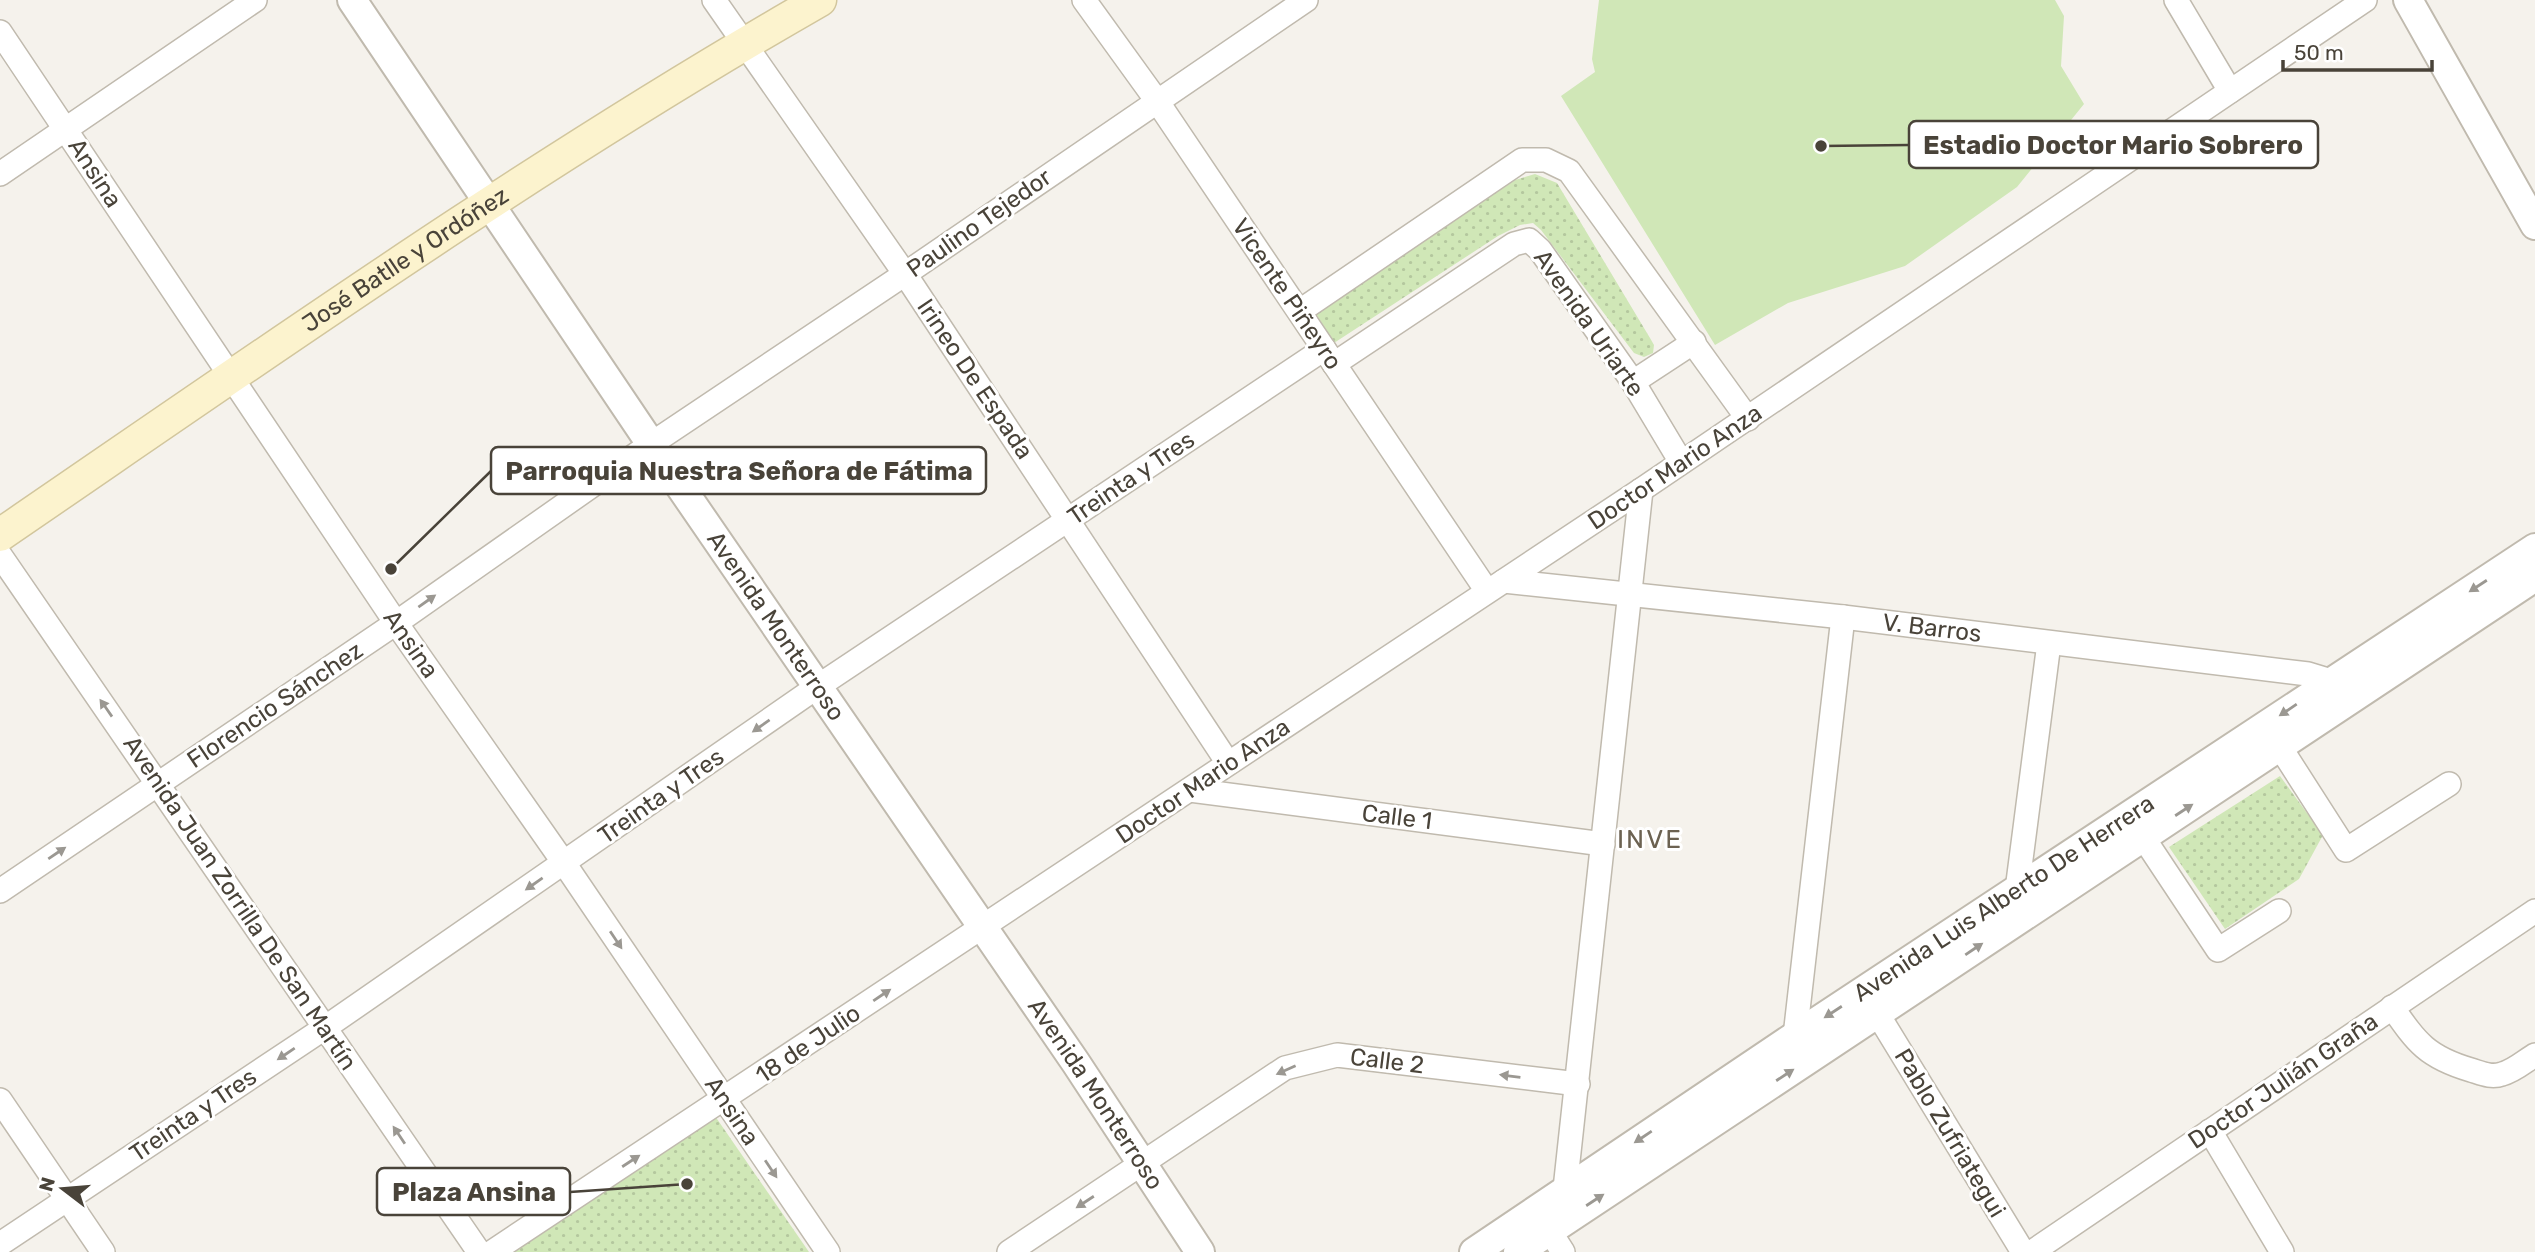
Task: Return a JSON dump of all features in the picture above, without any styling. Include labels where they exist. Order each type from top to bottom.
[{"type":"main road","name":"José Batlle y Ordóñez","points":[[0,535],[489,204],[744,44],[820,0]]},
{"type":"street","points":[[0,174],[255,0]]},
{"type":"street","name":"Avenida Monterroso","points":[[352,0],[651,444],[1076,1063],[1200,1252]]},
{"type":"street","name":"Irineo De Espada","points":[[714,0],[905,274],[1228,763]]},
{"type":"street","name":"Vicente Piñeyro","points":[[1084,0],[1157,101],[1329,357],[1496,586]]},
{"type":"street","name":"Paulino Tejedor","points":[[651,444],[1306,0]]},
{"type":"street","points":[[2176,0],[2230,91]]},
{"type":"street","name":"Doctor Mario Anza","points":[[982,928],[1748,419],[2365,0]]},
{"type":"street","points":[[2409,0],[2535,225]]},
{"type":"street","name":"Ansina","points":[[0,32],[396,623],[564,863],[828,1252]]},
{"type":"street","points":[[1300,312],[1522,160],[1546,160],[1569,171],[1748,419]]},
{"type":"street","name":"Avenida Uriarte","points":[[1329,357],[1514,244],[1529,240],[1540,250],[1633,383],[1681,461]]},
{"type":"street","points":[[1633,383],[1694,342]]},
{"type":"street","name":"Treinta y Tres","points":[[0,1244],[326,1027],[817,687],[1069,520],[1329,357]]},
{"type":"street","name":"Florencio Sánchez","points":[[0,891],[396,623],[651,444]]},
{"type":"street","points":[[1556,1241],[1578,1084],[1641,490]]},
{"type":"street","name":"Avenida Luis Alberto De Herrera","points":[[1474,1252],[1795,1036],[2023,901],[2143,837],[2280,747],[2339,693],[2535,548]]},
{"type":"street","name":"Avenida Juan Zorrilla De San Martín","points":[[0,555],[479,1252]]},
{"type":"street","name":"Avenida Luis Alberto De Herrera","points":[[1518,1252],[1556,1241],[1877,1013],[2023,901],[2339,693],[2535,577]]},
{"type":"street","name":"V. Barros","points":[[1496,586],[1631,594],[2308,674],[2339,693]]},
{"type":"street","points":[[1795,1036],[1843,617]]},
{"type":"street","points":[[2023,901],[2049,643]]},
{"type":"street","points":[[2280,747],[2346,850],[2449,785]]},
{"type":"street","name":"Calle 1","points":[[1190,790],[1603,844]]},
{"type":"street","points":[[2143,837],[2218,950],[2279,911]]},
{"type":"street","name":"Doctor Julián Graña","points":[[2032,1252],[2535,911]]},
{"type":"street","name":"18 de Julio","points":[[492,1252],[982,928]]},
{"type":"street","points":[[2392,1007],[2425,1050],[2452,1065],[2492,1076],[2504,1074],[2535,1055]]},
{"type":"street","name":"Pablo Zufriategui","points":[[1877,1013],[2023,1252]]},
{"type":"street","name":"Calle 2","points":[[1009,1252],[1285,1068],[1337,1055],[1578,1084]]},
{"type":"street","points":[[0,1100],[103,1252]]},
{"type":"street","points":[[2210,1131],[2282,1252]]},
{"type":"green space","points":[[1599,0],[2055,0],[2064,16],[2061,66],[2084,104],[2017,187],[1905,266],[1788,303],[1715,345],[1561,96],[1595,72],[1592,59]]},
{"type":"green space","points":[[1535,174],[1557,183],[1654,345],[1653,353],[1644,357],[1634,353],[1533,223],[1520,225],[1498,236],[1334,343],[1316,314],[1515,180]]},
{"type":"green space","points":[[2280,776],[2323,835],[2299,879],[2225,929],[2169,847]]},
{"type":"green space","points":[[715,1116],[809,1252],[510,1252]]},
{"type":"place","name":"Estadio Doctor Mario Sobrero","points":[[1821,146]]},
{"type":"place","name":"Parroquia Nuestra Señora de Fátima","points":[[391,569]]},
{"type":"place","name":"Plaza Ansina","points":[[687,1184]]},
{"type":"district","name":"INVE","points":[[1650,839]]}]
